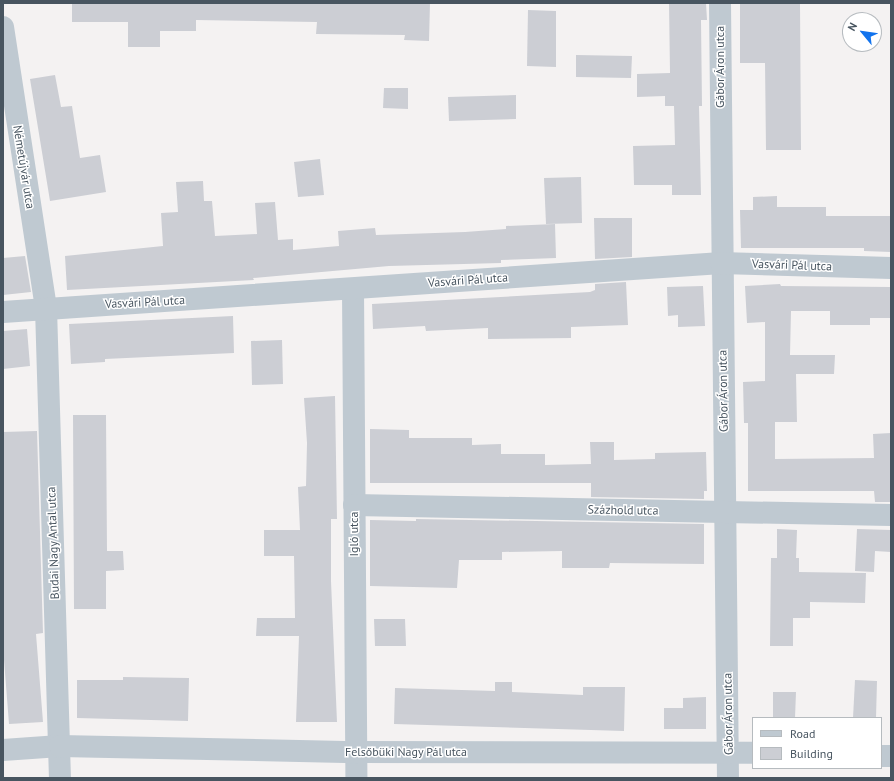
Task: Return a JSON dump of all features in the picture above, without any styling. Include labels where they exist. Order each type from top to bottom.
[{"type":"street","name":"Gábor Áron utca","points":[[720,3],[721,263],[729,752],[728,778]]},
{"type":"street","name":"Németújvár utca","points":[[3,27],[46,308]]},
{"type":"street","name":"Vasvári Pál utca","points":[[3,312],[721,263],[891,268]]},
{"type":"street","name":"Igló utca","points":[[353,289],[356,778]]},
{"type":"street","name":"Budai Nagy Antal utca","points":[[46,308],[60,778]]},
{"type":"street","name":"Százhold utca","points":[[354,505],[891,515]]},
{"type":"street","name":"Felsőbüki Nagy Pál utca","points":[[3,750],[60,746],[356,752],[752,753]]},
{"type":"building","points":[[72,3],[430,3],[429,41],[404,40],[405,35],[316,34],[317,22],[196,20],[196,31],[160,31],[160,47],[128,47],[128,22],[72,22]]},
{"type":"building","points":[[669,3],[706,3],[707,20],[701,20],[702,106],[699,106],[701,195],[672,195],[672,185],[634,185],[633,146],[675,145],[674,106],[665,106],[665,96],[637,97],[637,74],[670,73]]},
{"type":"building","points":[[740,3],[800,3],[801,150],[766,150],[765,63],[740,63]]},
{"type":"building","points":[[528,10],[556,11],[556,67],[527,66]]},
{"type":"building","points":[[576,55],[632,56],[631,78],[576,77]]},
{"type":"building","points":[[55,75],[61,107],[72,106],[80,158],[100,155],[106,192],[50,201],[30,79]]},
{"type":"building","points":[[384,88],[408,88],[408,109],[383,108]]},
{"type":"building","points":[[516,95],[516,119],[449,121],[448,97]]},
{"type":"building","points":[[320,159],[324,195],[298,197],[294,162]]},
{"type":"building","points":[[581,177],[582,223],[546,224],[544,178]]},
{"type":"building","points":[[203,181],[204,201],[212,201],[215,236],[257,234],[255,203],[275,202],[278,240],[293,239],[293,250],[339,246],[338,231],[375,228],[376,235],[465,232],[506,229],[506,226],[555,224],[556,258],[501,260],[501,263],[389,266],[253,278],[254,280],[67,290],[65,256],[163,246],[161,213],[178,212],[176,182]]},
{"type":"building","points":[[777,196],[777,207],[826,207],[826,216],[891,216],[891,252],[864,251],[864,248],[741,248],[740,210],[753,210],[753,197]]},
{"type":"building","points":[[594,218],[632,218],[632,257],[595,259]]},
{"type":"building","points":[[25,256],[31,292],[3,295],[3,258]]},
{"type":"building","points":[[626,282],[628,325],[571,327],[571,338],[488,339],[488,328],[426,331],[425,326],[373,329],[372,304],[590,292],[595,290],[595,284]]},
{"type":"building","points":[[780,284],[781,286],[891,287],[891,318],[870,318],[870,325],[830,325],[830,311],[791,311],[790,355],[835,355],[834,374],[796,374],[797,422],[775,422],[775,459],[874,458],[873,434],[891,433],[891,502],[875,502],[874,491],[748,491],[748,423],[744,423],[743,382],[765,381],[765,322],[747,323],[745,286]]},
{"type":"building","points":[[703,286],[705,326],[678,327],[678,315],[668,316],[667,287]]},
{"type":"building","points":[[233,316],[234,353],[105,359],[105,362],[71,364],[69,324]]},
{"type":"building","points":[[27,329],[30,366],[3,369],[3,331]]},
{"type":"building","points":[[282,340],[283,384],[252,385],[251,341]]},
{"type":"building","points":[[335,396],[337,519],[331,519],[331,581],[337,722],[296,722],[299,636],[256,636],[257,618],[295,618],[294,556],[264,556],[264,530],[300,530],[298,487],[306,486],[307,443],[304,398]]},
{"type":"building","points":[[73,415],[106,415],[107,551],[123,551],[124,570],[106,571],[106,609],[74,609]]},
{"type":"building","points":[[370,429],[409,430],[409,438],[472,438],[472,445],[501,444],[501,454],[545,454],[545,465],[591,464],[590,442],[614,442],[614,460],[655,459],[655,453],[706,452],[707,491],[704,491],[704,499],[591,497],[591,483],[370,483]]},
{"type":"building","points":[[37,431],[43,633],[36,634],[43,722],[9,724],[3,647],[3,432]]},
{"type":"building","points":[[416,519],[704,524],[704,564],[610,563],[609,568],[562,568],[562,551],[502,552],[502,560],[459,560],[457,588],[370,586],[370,520],[416,521]]},
{"type":"building","points":[[777,529],[797,530],[796,558],[799,558],[799,572],[866,573],[865,603],[810,602],[810,618],[793,618],[793,646],[770,646],[771,558],[777,558]]},
{"type":"building","points":[[857,529],[891,530],[891,552],[875,551],[874,572],[855,571]]},
{"type":"building","points":[[374,619],[405,619],[406,646],[375,646]]},
{"type":"building","points":[[123,677],[189,678],[188,721],[77,718],[77,680],[123,680]]},
{"type":"building","points":[[855,680],[877,681],[876,717],[853,717]]},
{"type":"building","points":[[495,682],[512,682],[512,692],[583,695],[583,687],[625,687],[624,731],[394,724],[395,688],[495,691]]},
{"type":"building","points":[[773,692],[796,692],[795,717],[773,717]]},
{"type":"building","points":[[706,697],[706,729],[664,729],[664,708],[683,708],[683,698]]}]
